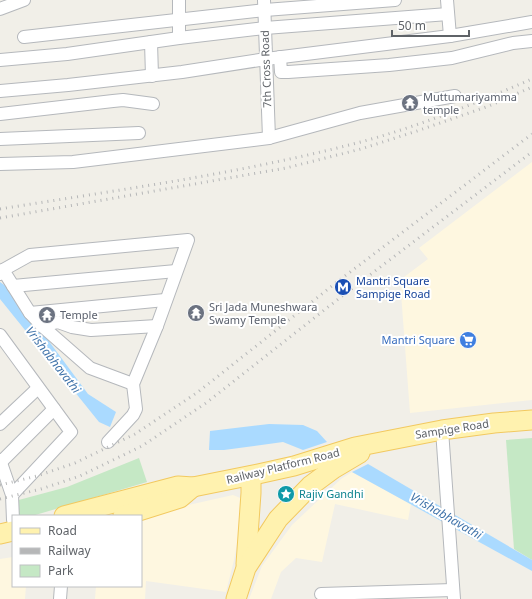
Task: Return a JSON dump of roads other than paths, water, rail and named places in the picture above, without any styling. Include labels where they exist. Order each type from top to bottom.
[{"type":"main road","name":"Sampige Road","points":[[362,448],[442,430],[494,423],[532,420]]},
{"type":"main road","name":"Railway Platform Road","points":[[68,515],[178,486],[193,487],[251,476],[362,448]]},
{"type":"main road","points":[[246,568],[278,519],[310,486],[362,448]]},
{"type":"main road","points":[[236,599],[246,568],[251,476]]},
{"type":"main road","name":"Railway Platform Road","points":[[126,515],[180,498],[193,487]]},
{"type":"main road","points":[[0,534],[12,531]]},
{"type":"main road","points":[[0,546],[12,544]]},
{"type":"street","points":[[0,9],[24,0]]},
{"type":"street","points":[[179,0],[179,38]]},
{"type":"street","points":[[24,37],[178,19],[265,5],[395,0]]},
{"type":"street","points":[[447,0],[450,36]]},
{"type":"street","name":"7th Cross Road","points":[[265,5],[268,138]]},
{"type":"street","points":[[0,60],[67,54],[179,38],[265,28],[448,14]]},
{"type":"street","points":[[0,91],[152,76],[266,59],[450,36],[532,22]]},
{"type":"street","points":[[280,58],[281,72],[288,72],[389,65],[452,58],[513,43],[532,41]]},
{"type":"street","points":[[150,42],[152,76]]},
{"type":"street","points":[[0,164],[72,162],[268,138],[360,113],[454,96]]},
{"type":"street","points":[[0,114],[113,100],[153,104]]},
{"type":"street","points":[[0,139],[139,133]]},
{"type":"street","points":[[112,438],[133,415],[136,408],[134,384],[188,240],[30,255],[2,272],[30,313],[42,326],[90,368],[134,384]]},
{"type":"street","points":[[13,286],[176,271]]},
{"type":"street","points":[[30,313],[165,300]]},
{"type":"street","points":[[42,326],[58,322],[72,327],[91,330],[156,326]]},
{"type":"street","points":[[0,335],[71,432],[12,495]]},
{"type":"street","points":[[0,424],[38,388]]},
{"type":"street","points":[[13,515],[12,495],[0,461],[54,408]]},
{"type":"street","points":[[320,594],[453,594],[442,430]]},
{"type":"street","points":[[60,599],[61,587]]},
{"type":"water","name":"Vrishabhavathi","points":[[0,282],[11,290],[88,394],[116,412],[110,427],[99,422],[0,299]]},
{"type":"water","points":[[269,424],[303,425],[317,431],[327,442],[303,450],[283,442],[224,450],[209,450],[210,431]]},
{"type":"water","name":"Vrishabhavathi","points":[[368,464],[532,560],[532,571],[352,472]]},
{"type":"railway","points":[[0,209],[221,173],[309,155],[399,131],[444,115],[532,79]]},
{"type":"railway","points":[[0,218],[286,168],[361,149],[417,131],[489,106],[532,87]]},
{"type":"railway","points":[[0,485],[37,476],[75,463],[135,434],[198,392],[337,282],[532,134]]},
{"type":"railway","points":[[0,499],[41,489],[80,476],[142,446],[206,403],[346,293],[532,152]]},
{"type":"place","name":"Muttumariyamma temple","points":[[410,103]]},
{"type":"place","name":"Mantri Square Sampige Road","points":[[343,287]]},
{"type":"place","name":"Sri Jada Muneshwara Swamy Temple","points":[[196,313]]},
{"type":"place","name":"Temple","points":[[47,315]]},
{"type":"place","name":"Mantri Square","points":[[468,340]]},
{"type":"place","name":"Rajiv Gandhi","points":[[286,494]]}]
